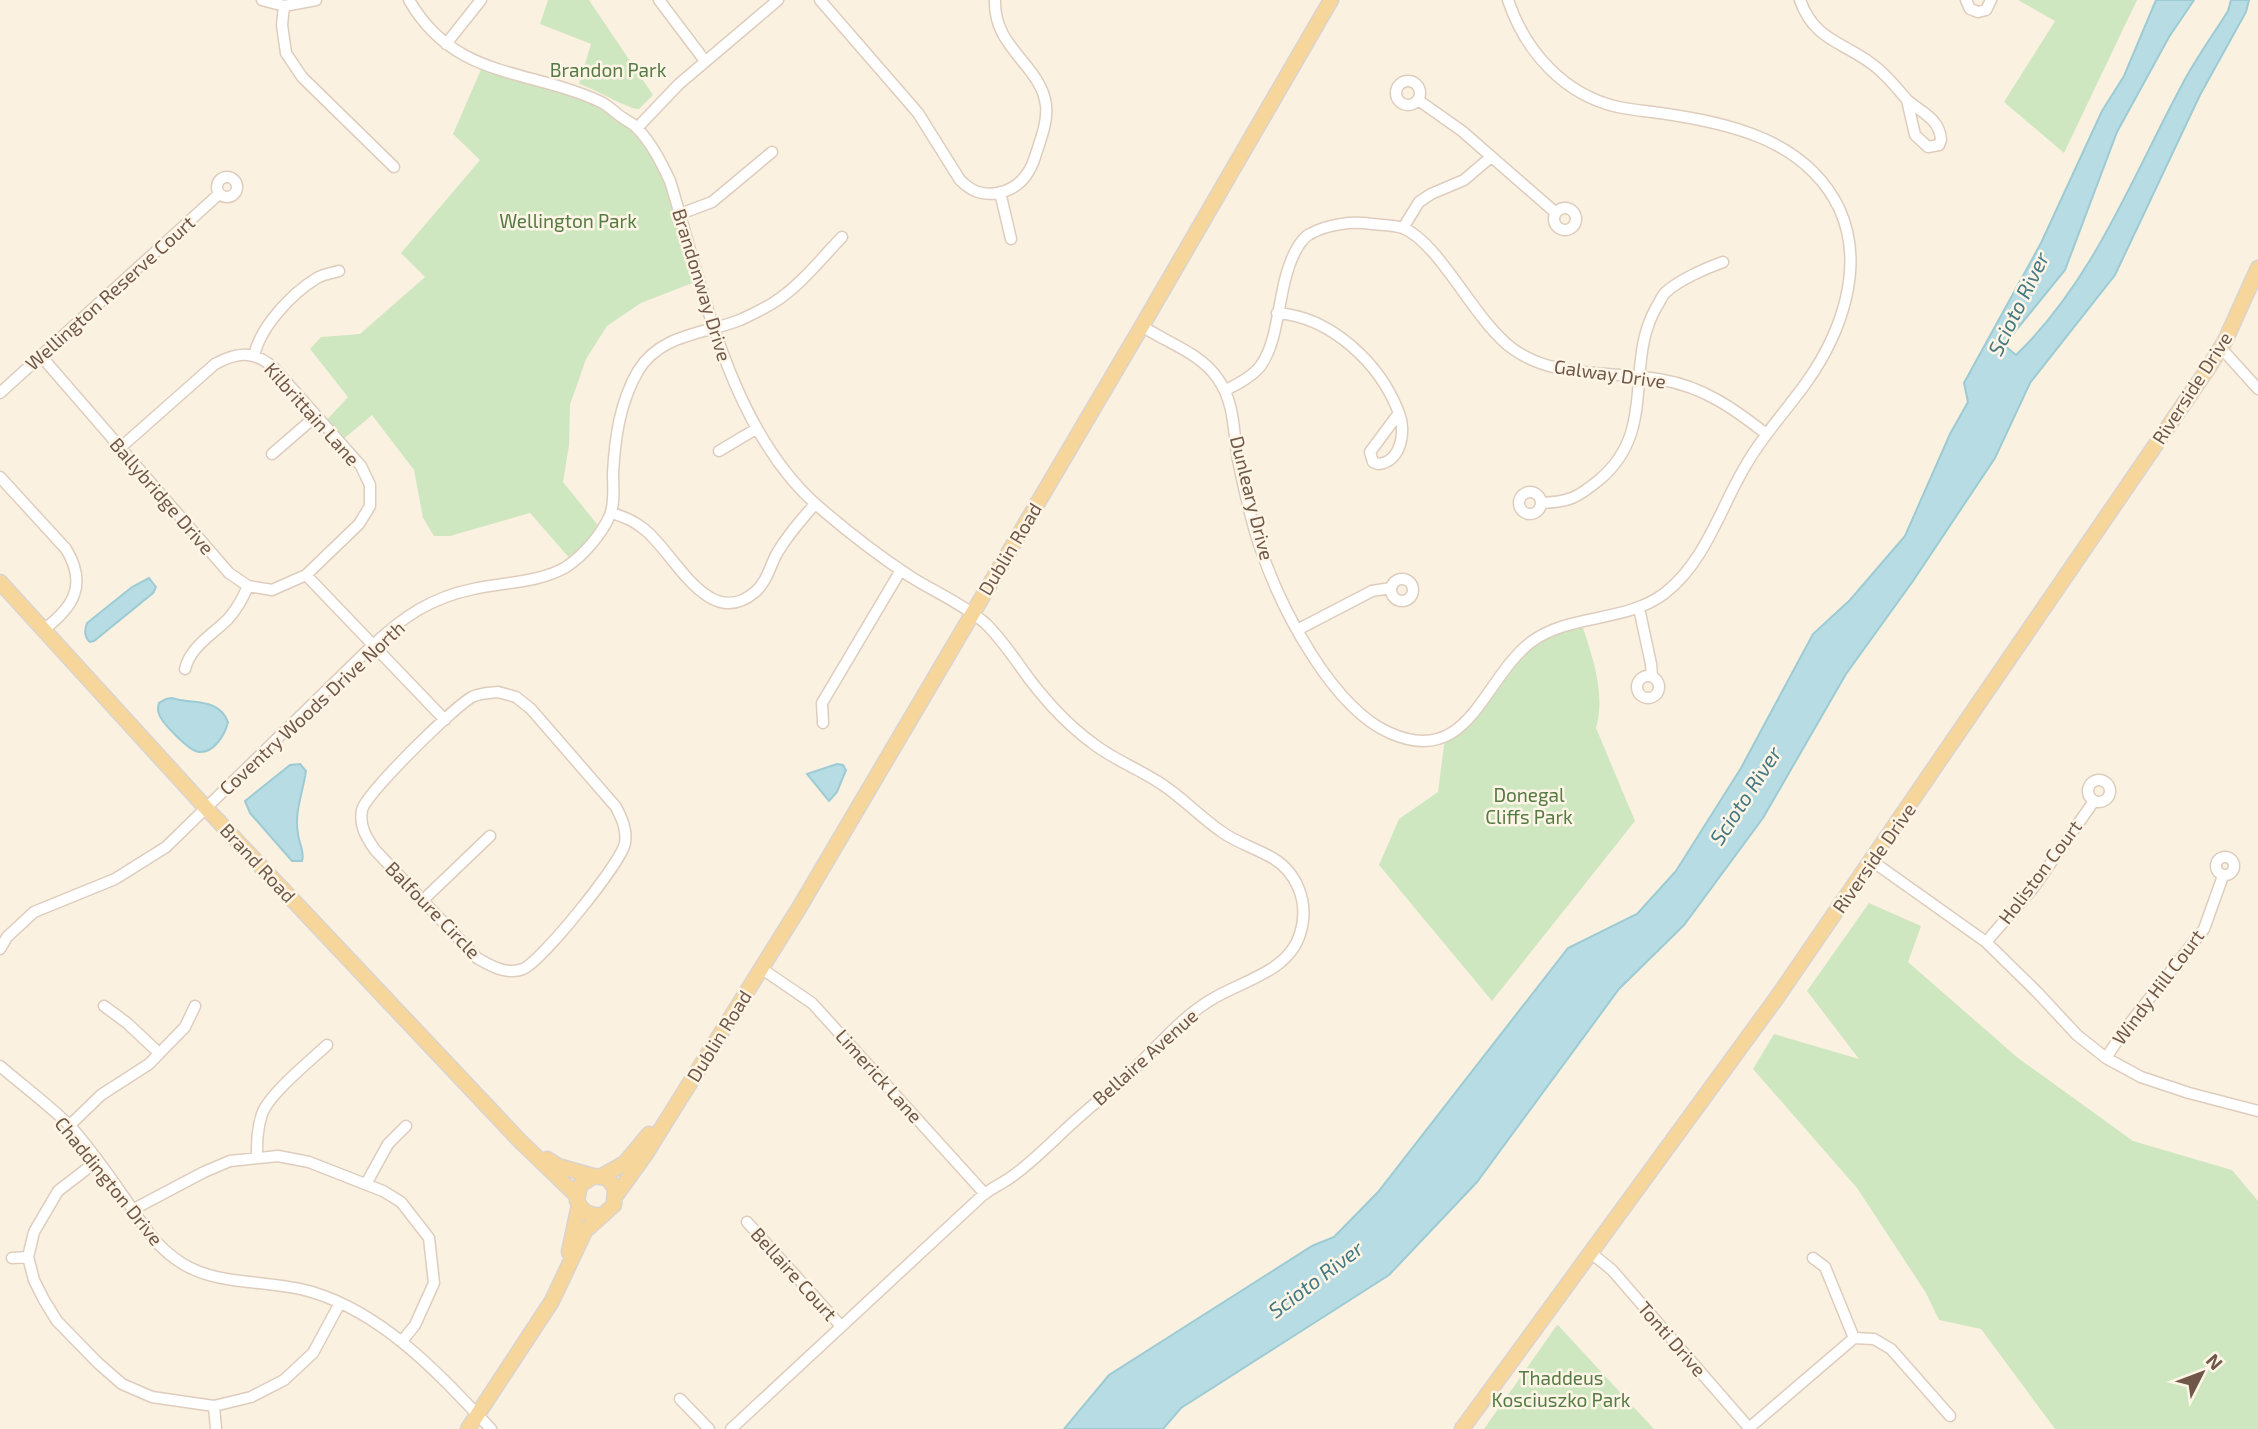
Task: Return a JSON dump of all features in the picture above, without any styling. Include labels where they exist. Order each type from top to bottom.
[{"type":"main road","name":"Dublin Road","points":[[617,1194],[645,1155],[762,968],[1143,326],[1331,0]]},
{"type":"main road","name":"Riverside Drive","points":[[1462,1429],[1778,996],[1872,861],[2221,348],[2258,268]]},
{"type":"main road","name":"Brand Road","points":[[0,582],[206,808],[578,1200]]},
{"type":"main road","name":"Dublin Road","points":[[598,1176],[625,1163],[682,1095]]},
{"type":"main road","name":"Brand Road","points":[[520,1141],[558,1166],[598,1176]]},
{"type":"main road","points":[[468,1429],[552,1301],[562,1281],[585,1231],[614,1205],[617,1194],[612,1183],[598,1176],[580,1185],[562,1281]]},
{"type":"main road","points":[[578,1200],[589,1214],[601,1215]]},
{"type":"street","points":[[262,0],[284,6],[316,0]]},
{"type":"street","name":"Brandonway Drive","points":[[409,0],[418,16],[446,44],[483,65],[603,103],[637,128],[660,159],[725,359],[756,429],[783,467],[815,504],[901,570],[971,613]]},
{"type":"street","points":[[446,44],[481,0]]},
{"type":"street","points":[[659,0],[705,61]]},
{"type":"street","points":[[637,128],[679,84],[778,0]]},
{"type":"street","points":[[820,0],[918,113],[960,180],[969,189],[989,194],[1011,190],[1028,175],[1044,128],[1046,104],[1037,82],[1005,40],[994,15],[995,0]]},
{"type":"street","points":[[1508,0],[1517,27],[1546,67],[1577,90],[1615,107],[1730,125],[1770,140],[1803,162],[1822,182],[1836,203],[1849,241],[1851,264],[1846,298],[1836,329],[1812,373],[1765,433],[1692,565],[1661,596],[1639,608],[1652,676]]},
{"type":"street","points":[[1800,0],[1818,31],[1872,63],[1891,80],[1907,100]]},
{"type":"street","points":[[1965,0],[1970,9],[1978,12],[1986,10],[1991,0]]},
{"type":"street","points":[[284,6],[282,25],[286,53],[302,77],[394,167]]},
{"type":"street","points":[[1418,100],[1456,127],[1556,213]]},
{"type":"street","points":[[680,214],[712,202],[772,152]]},
{"type":"street","points":[[1403,228],[1419,202],[1464,180],[1491,157]]},
{"type":"street","points":[[1000,192],[1010,239]]},
{"type":"street","name":"Wellington Reserve Court","points":[[0,393],[219,194]]},
{"type":"street","name":"Galway Drive","points":[[1226,390],[1257,370],[1270,348],[1283,284],[1293,255],[1307,235],[1354,221],[1403,228],[1427,245],[1489,327],[1514,350],[1544,364],[1575,372],[1662,379],[1700,390],[1732,407],[1765,433]]},
{"type":"street","name":"Coventry Woods Drive North","points":[[0,949],[7,937],[34,912],[115,879],[166,847],[373,645],[427,603],[472,589],[532,579],[565,567],[591,544],[611,513],[615,446],[622,405],[639,370],[654,351],[676,339],[740,320],[773,302],[796,285],[842,237]]},
{"type":"street","points":[[1541,503],[1575,499],[1607,473],[1623,454],[1633,432],[1639,400],[1644,335],[1653,314],[1665,293],[1705,268],[1723,262]]},
{"type":"street","points":[[254,356],[257,342],[278,312],[318,277],[339,271]]},
{"type":"street","points":[[1277,313],[1291,314],[1322,324],[1362,356],[1391,393],[1399,413]]},
{"type":"street","name":"Dunleary Drive","points":[[1143,326],[1197,357],[1214,373],[1226,390],[1238,459],[1260,550],[1297,630],[1335,689],[1370,722],[1389,733],[1412,740],[1437,740],[1451,735],[1469,719],[1504,668],[1533,640],[1570,624],[1639,608]]},
{"type":"street","points":[[2221,348],[2258,389]]},
{"type":"street","name":"Kilbrittain Lane","points":[[121,447],[215,364],[233,354],[265,360],[361,466],[370,485],[370,506],[359,524],[306,575]]},
{"type":"street","name":"Ballybridge Drive","points":[[41,356],[229,573],[248,586]]},
{"type":"street","points":[[272,454],[316,416]]},
{"type":"street","points":[[719,451],[756,429]]},
{"type":"street","points":[[0,477],[73,560],[77,576],[76,591],[71,603],[62,617],[43,630]]},
{"type":"street","points":[[611,513],[623,516],[645,530],[702,593],[716,601],[732,602],[748,598],[758,590],[777,554],[815,504]]},
{"type":"street","points":[[824,723],[821,703],[901,570]]},
{"type":"street","points":[[185,669],[188,658],[198,645],[228,618],[243,599],[248,586],[272,590],[306,575],[445,720]]},
{"type":"street","points":[[1297,630],[1372,592],[1391,588]]},
{"type":"street","name":"Bellaire Avenue","points":[[731,1429],[985,1194],[1033,1160],[1126,1077],[1194,1010],[1223,992],[1271,969],[1284,960],[1300,937],[1303,898],[1294,878],[1283,864],[1228,837],[1177,795],[1089,741],[1044,697],[993,632],[971,613]]},
{"type":"street","name":"Balfoure Circle","points":[[498,692],[516,697],[531,709],[616,807],[625,825],[625,845],[616,863],[542,955],[522,969],[498,970],[477,958],[374,850],[363,831],[362,808],[374,789],[445,720],[470,698],[480,694],[498,692]]},
{"type":"street","name":"Holiston Court","points":[[1986,942],[2034,887],[2094,801]]},
{"type":"street","points":[[422,901],[490,836]]},
{"type":"street","points":[[1872,861],[1986,942],[2077,1035],[2106,1058],[2141,1077],[2258,1111]]},
{"type":"street","name":"Windy Hill Court","points":[[2106,1058],[2123,1032],[2204,929],[2223,876]]},
{"type":"street","name":"Limerick Lane","points":[[762,968],[812,1003],[985,1194]]},
{"type":"street","points":[[104,1006],[159,1053]]},
{"type":"street","points":[[69,1126],[101,1095],[149,1063],[185,1027],[195,1006]]},
{"type":"street","points":[[257,1158],[257,1137],[262,1112],[279,1091],[327,1045]]},
{"type":"street","name":"Chaddington Drive","points":[[0,1066],[69,1126],[97,1161],[149,1237],[183,1264],[220,1278],[270,1282],[311,1292],[340,1303],[402,1341],[491,1429]]},
{"type":"street","points":[[366,1184],[387,1144],[406,1125]]},
{"type":"street","points":[[132,1210],[230,1161],[278,1156],[309,1162],[383,1191],[401,1202],[429,1238],[434,1283],[415,1325],[402,1341]]},
{"type":"street","points":[[97,1161],[58,1191],[34,1233],[28,1257],[34,1280],[57,1321],[122,1384],[152,1397],[214,1406],[251,1397],[284,1380],[313,1353],[340,1303]]},
{"type":"street","name":"Bellaire Court","points":[[747,1222],[841,1326]]},
{"type":"street","name":"Tonti Drive","points":[[1591,1253],[1612,1270],[1750,1428]]},
{"type":"street","points":[[12,1258],[28,1257]]},
{"type":"street","points":[[1813,1258],[1825,1267],[1854,1338]]},
{"type":"street","points":[[1750,1428],[1854,1338],[1874,1339],[1891,1349],[1950,1416]]},
{"type":"street","points":[[680,1399],[709,1429]]},
{"type":"street","points":[[214,1406],[216,1429]]},
{"type":"green space","name":"Brandon Park","points":[[548,0],[589,0],[653,95],[639,109],[579,84],[591,44],[540,24]]},
{"type":"green space","points":[[2018,0],[2137,0],[2064,153],[2004,102],[2055,21]]},
{"type":"green space","name":"Wellington Park","points":[[483,65],[563,89],[632,123],[660,159],[700,280],[641,303],[607,326],[586,359],[570,405],[569,445],[563,482],[601,529],[572,561],[530,513],[450,536],[434,536],[423,518],[414,470],[372,415],[340,442],[323,424],[348,397],[310,349],[321,337],[360,334],[425,277],[401,253],[480,160],[453,134]]},
{"type":"green space","name":"Donegal Cliffs Park","points":[[1581,622],[1599,688],[1596,728],[1635,821],[1492,1001],[1379,865],[1399,819],[1438,792],[1445,738],[1533,640]]},
{"type":"green space","points":[[1869,903],[1921,926],[1908,962],[2018,1058],[2133,1141],[2232,1170],[2258,1201],[2258,1429],[2055,1429],[1981,1329],[1939,1320],[1926,1293],[1857,1188],[1753,1069],[1774,1034],[1859,1059],[1807,991]]},
{"type":"green space","name":"Thaddeus Kosciuszko Park","points":[[1558,1325],[1654,1429],[1484,1429]]},
{"type":"water","name":"Scioto River","points":[[2156,0],[2194,0],[2169,37],[2117,132],[2065,270],[2004,345],[2016,355],[2043,326],[2090,261],[2183,83],[2228,11],[2231,0],[2249,0],[2246,12],[2200,95],[2115,275],[2030,383],[1995,458],[1913,581],[1846,674],[1763,818],[1684,925],[1619,989],[1477,1182],[1389,1275],[1181,1408],[1163,1429],[1064,1429],[1109,1375],[1312,1246],[1334,1237],[1378,1192],[1568,948],[1637,914],[1676,871],[1741,768],[1813,634],[1850,600],[1905,536],[1950,434],[1968,402],[1964,383],[2041,243],[2102,111],[2124,76]]},
{"type":"water","points":[[149,578],[156,587],[153,593],[90,642],[85,634],[87,623],[132,587]]},
{"type":"water","points":[[172,698],[211,705],[224,714],[227,727],[209,750],[199,752],[183,742],[161,718],[158,712],[159,703]]},
{"type":"water","points":[[300,764],[306,771],[297,818],[303,858],[302,861],[292,861],[250,813],[245,801],[290,765]]},
{"type":"water","points":[[837,764],[843,765],[846,770],[837,792],[829,801],[807,774]]}]
